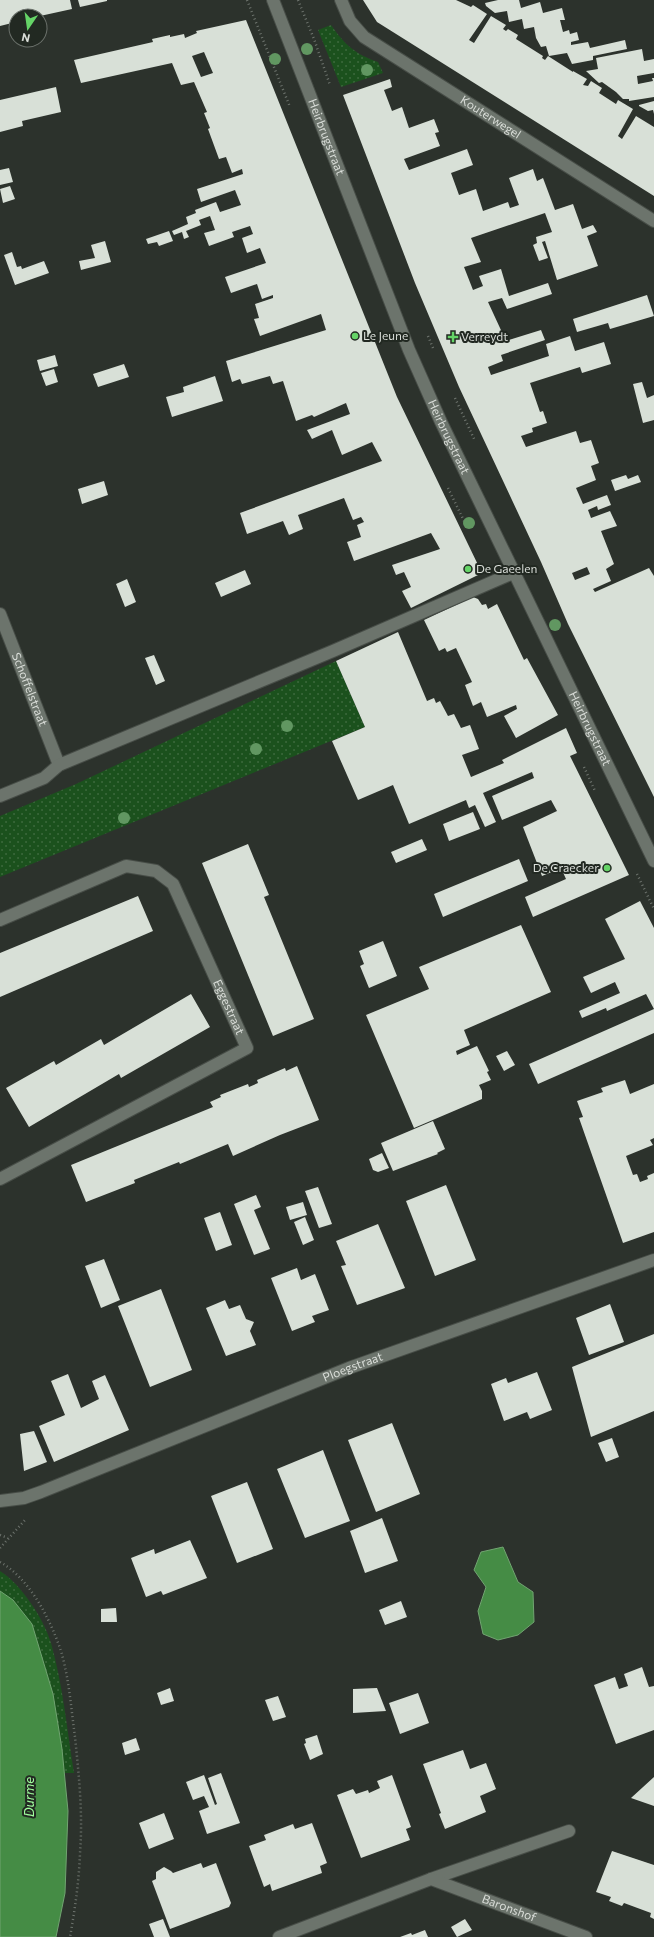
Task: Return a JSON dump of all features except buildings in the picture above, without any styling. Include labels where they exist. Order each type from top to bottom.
[{"type":"street","name":"Heirbrugstraat","points":[[272,0],[409,350],[440,422],[654,861]]},
{"type":"street","name":"Kouterwegel","points":[[341,0],[350,22],[364,37],[654,221]]},
{"type":"street","points":[[0,796],[44,778],[59,765],[333,651],[513,573]]},
{"type":"street","name":"Schoffelstraat","points":[[0,614],[59,765]]},
{"type":"street","name":"Eggestraat","points":[[0,920],[126,866],[156,871],[172,884],[247,1048],[0,1179]]},
{"type":"street","name":"Ploegstraat","points":[[0,1501],[24,1498],[349,1368],[654,1260]]},
{"type":"street","points":[[279,1937],[431,1880],[569,1831]]},
{"type":"street","name":"Baronshof","points":[[431,1880],[586,1937]]},
{"type":"path","points":[[298,0],[314,39],[331,88]]},
{"type":"path","points":[[425,329],[434,350]]},
{"type":"path","points":[[452,392],[478,446]]},
{"type":"path","points":[[0,1535],[8,1538]]},
{"type":"path","points":[[0,1562],[9,1567],[39,1604],[60,1648],[66,1673],[80,1795],[80,1859],[77,1898],[70,1937]]},
{"type":"shaded area","points":[[331,25],[351,48],[363,56],[378,62],[383,73],[341,87],[318,30]]},
{"type":"shaded area","points":[[336,661],[365,727],[0,877],[0,816],[76,784]]},
{"type":"shaded area","points":[[0,1571],[16,1584],[24,1593],[43,1623],[48,1634],[59,1675],[74,1773],[64,1773],[53,1694],[32,1624],[13,1600],[0,1591]]},
{"type":"water","points":[[503,1547],[518,1582],[533,1592],[534,1622],[518,1635],[498,1640],[483,1634],[478,1611],[486,1587],[474,1570],[481,1552]]},
{"type":"water","name":"Durme","points":[[0,1591],[13,1600],[32,1624],[53,1694],[62,1749],[68,1811],[65,1893],[56,1937],[0,1937]]},
{"type":"place","name":"Le Jeune","points":[[355,336]]},
{"type":"place","name":"Verreydt","points":[[453,337]]},
{"type":"place","name":"De Gaeelen","points":[[468,569]]},
{"type":"place","name":"De Craecker","points":[[607,868]]}]
